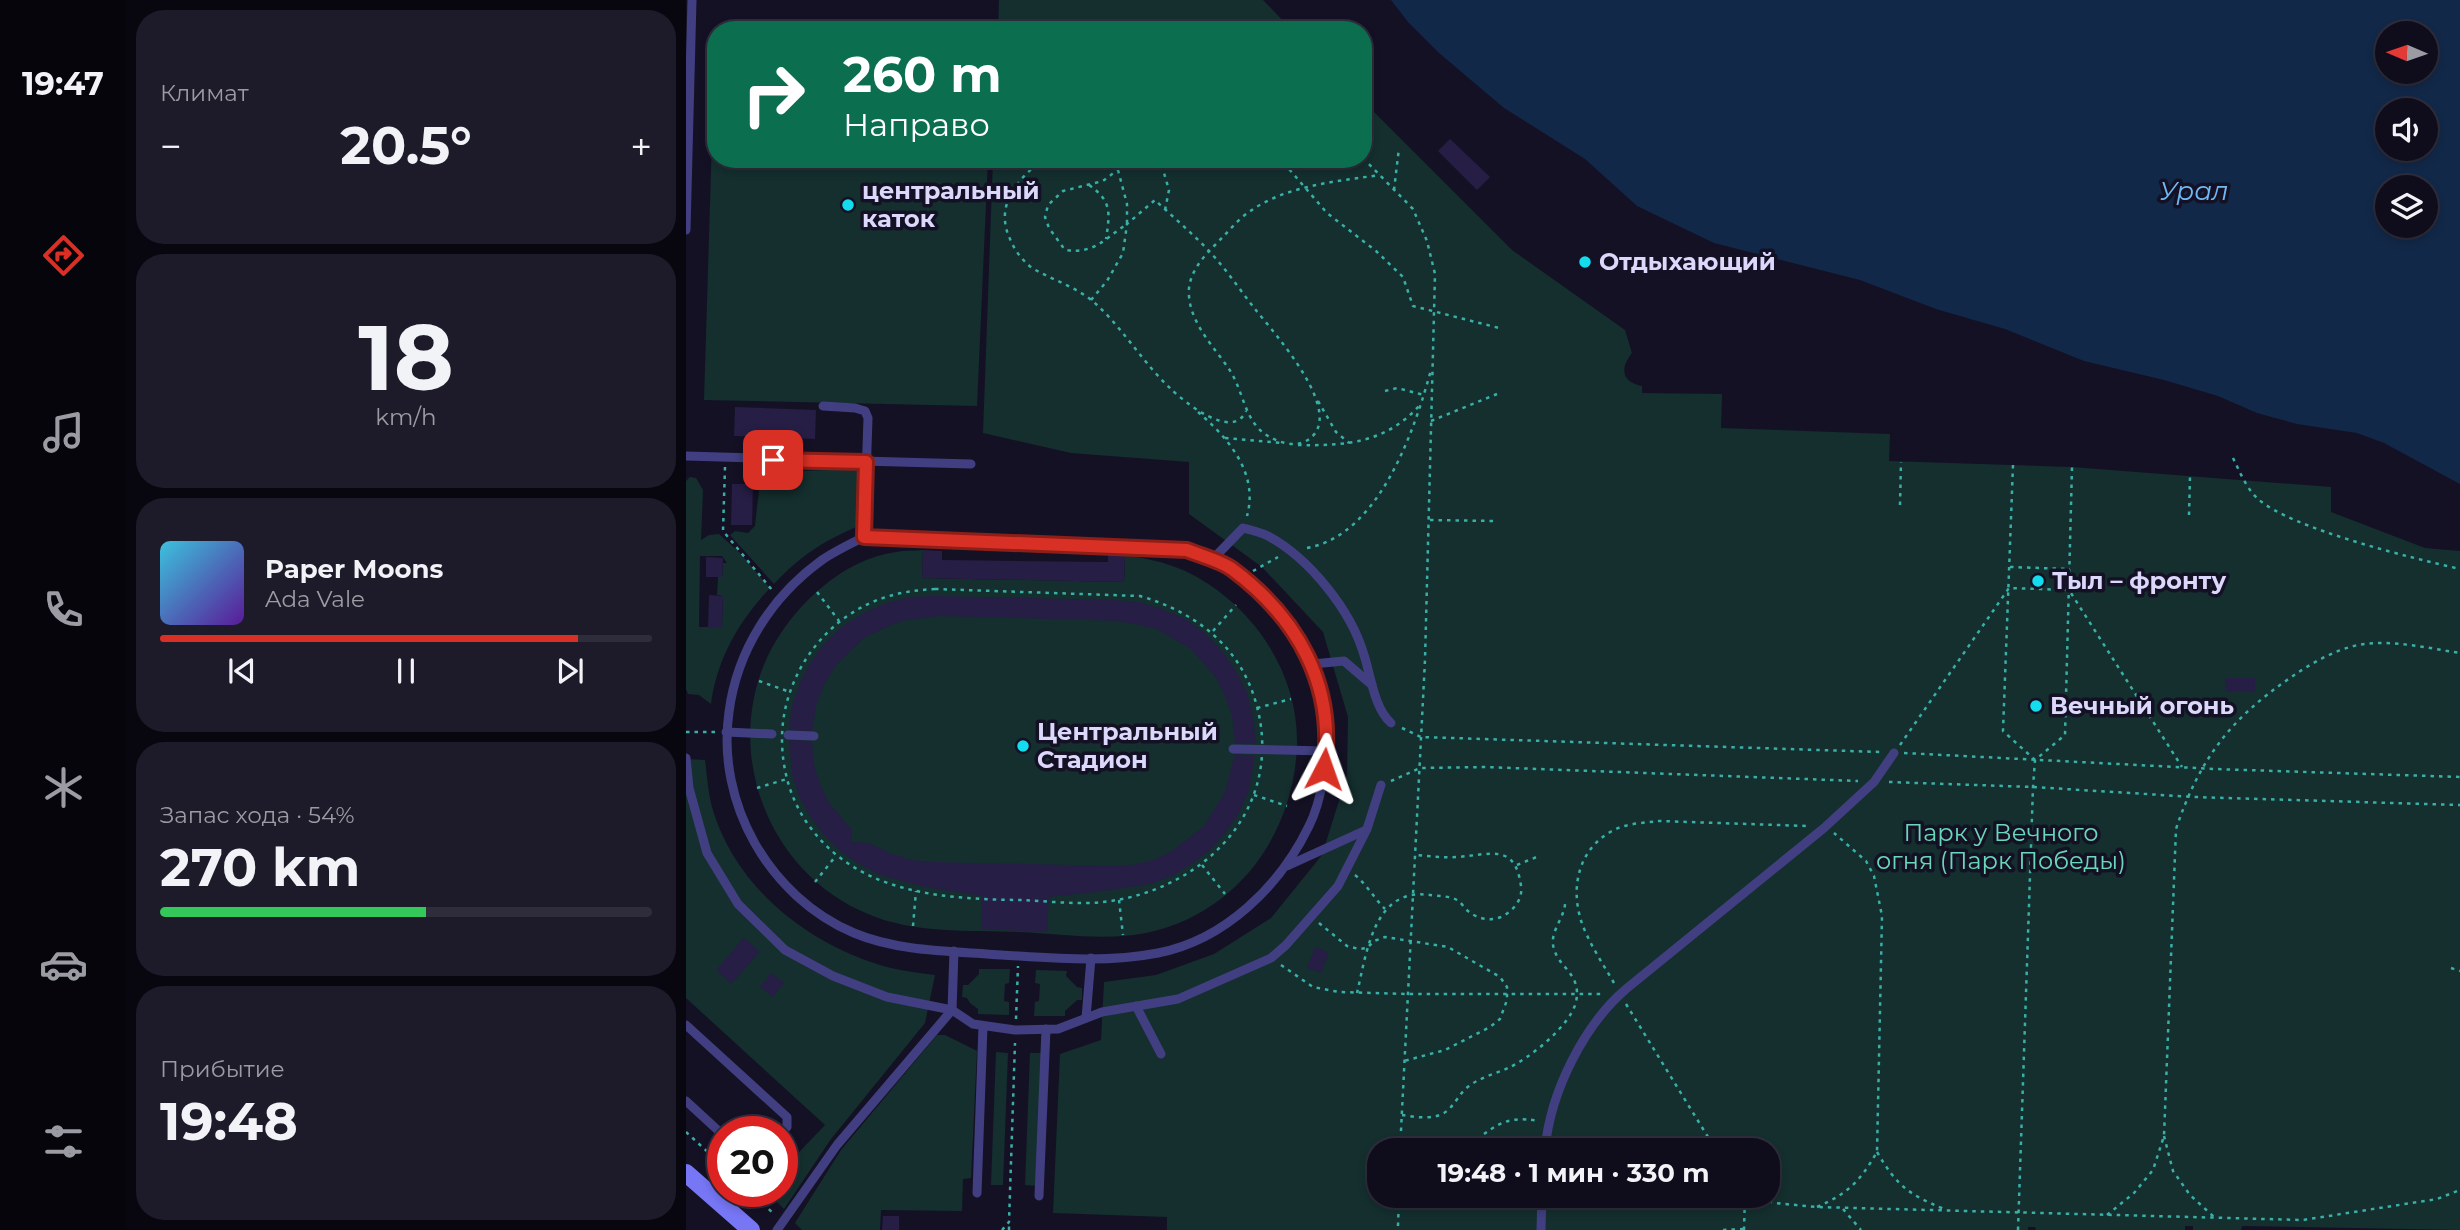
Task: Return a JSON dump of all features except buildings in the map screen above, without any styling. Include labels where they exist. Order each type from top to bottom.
[{"type":"main road","points":[[686,1173],[707,1187]]},
{"type":"main road","points":[[731,1207],[751,1230]]},
{"type":"lane","points":[[686,230],[692,0]]},
{"type":"lane","points":[[823,407],[855,408],[865,411],[868,418],[864,537]]},
{"type":"lane","points":[[686,456],[971,464]]},
{"type":"lane","points":[[1212,560],[1243,528],[1267,535],[1291,551],[1319,579],[1347,614],[1363,650],[1382,715],[1391,723]]},
{"type":"lane","points":[[864,537],[1187,550],[1212,560],[1230,568],[1264,598],[1292,629],[1313,664],[1324,701],[1326,751],[1321,787],[1311,824],[1285,867],[1253,904],[1210,934],[1162,952],[1126,958],[1018,956],[889,944],[854,933],[822,915],[776,874],[758,850],[743,822],[730,778],[726,732],[731,692],[744,654],[779,598],[826,557],[864,537]]},
{"type":"lane","points":[[1313,664],[1345,661],[1374,686]]},
{"type":"lane","points":[[726,732],[772,734]]},
{"type":"lane","points":[[788,735],[814,736]]},
{"type":"lane","points":[[1233,749],[1326,751]]},
{"type":"lane","points":[[1547,1138],[1555,1098],[1572,1059],[1608,1006],[1824,828],[1874,782],[1894,752]]},
{"type":"lane","points":[[686,758],[690,788],[707,853],[738,904],[785,950],[834,976],[887,997],[952,1010],[973,1024],[1016,1030],[1058,1029],[1102,1012],[1178,999],[1270,958],[1286,945],[1338,886],[1367,829],[1381,785]]},
{"type":"lane","points":[[1285,867],[1367,829]]},
{"type":"lane","points":[[780,1226],[837,1145],[952,1010],[954,951]]},
{"type":"lane","points":[[1086,1018],[1091,958]]},
{"type":"lane","points":[[1136,1006],[1161,1054]]},
{"type":"lane","points":[[686,1025],[787,1116]]},
{"type":"lane","points":[[977,1193],[983,1026]]},
{"type":"lane","points":[[1039,1196],[1046,1029]]},
{"type":"lane","points":[[686,1101],[707,1120]]},
{"type":"lane","points":[[1541,1230],[1542,1208]]},
{"type":"path","points":[[1394,190],[1399,148]]},
{"type":"path","points":[[1372,167],[1413,209],[1427,241],[1435,274],[1425,660],[1401,1138]]},
{"type":"path","points":[[1032,168],[1011,191],[1004,210],[1006,232],[1015,252],[1030,266],[1076,289],[1091,300],[1170,388],[1226,438],[1239,456],[1249,482],[1250,504],[1243,528]]},
{"type":"path","points":[[1121,168],[1103,181],[1063,191],[1048,205],[1045,217],[1049,228],[1065,250],[1082,252],[1106,239],[1155,200],[1209,251],[1299,365],[1336,432],[1350,444]]},
{"type":"path","points":[[1165,168],[1164,173],[1169,190],[1165,209]]},
{"type":"path","points":[[1288,168],[1327,213],[1403,276],[1413,306],[1499,328]]},
{"type":"path","points":[[1091,300],[1107,281],[1123,253],[1127,204],[1118,170]]},
{"type":"path","points":[[1315,395],[1319,411],[1316,433],[1297,444],[1269,437],[1261,431],[1246,411],[1239,386],[1202,332],[1191,310],[1188,293],[1194,271],[1209,251],[1242,218],[1275,197],[1322,183],[1380,175]]},
{"type":"path","points":[[1088,184],[1101,193],[1108,205],[1106,239]]},
{"type":"path","points":[[1241,578],[1291,551],[1322,545],[1350,528],[1375,504],[1422,403],[1432,363]]},
{"type":"path","points":[[1385,391],[1397,388],[1424,395]]},
{"type":"path","points":[[1431,421],[1497,394]]},
{"type":"path","points":[[1226,438],[1297,444],[1350,444],[1387,433],[1406,420],[1422,403]]},
{"type":"path","points":[[1195,410],[1226,422],[1237,422],[1243,418],[1246,411]]},
{"type":"path","points":[[726,458],[723,531],[779,598]]},
{"type":"path","points":[[2233,458],[2244,481],[2257,498],[2276,511],[2350,538],[2460,569]]},
{"type":"path","points":[[1900,505],[1901,462]]},
{"type":"path","points":[[2013,465],[2003,731],[2035,761]]},
{"type":"path","points":[[2018,1230],[2033,787],[2035,761],[2065,735],[2072,467]]},
{"type":"path","points":[[2189,515],[2190,477]]},
{"type":"path","points":[[1428,520],[1493,520]]},
{"type":"path","points":[[2010,567],[2070,569]]},
{"type":"path","points":[[2009,588],[2069,590]]},
{"type":"path","points":[[1894,752],[2009,588]]},
{"type":"path","points":[[1261,757],[1254,795],[1230,838],[1202,865],[1173,882],[1102,902],[971,899],[916,891],[877,881],[836,856],[804,820],[787,779],[782,752],[782,727],[790,692],[805,659],[839,621],[884,597],[935,589],[1114,594],[1140,596],[1165,603],[1188,614],[1212,632],[1242,668],[1257,708],[1262,742]]},
{"type":"path","points":[[2069,590],[2182,767]]},
{"type":"path","points":[[817,592],[839,621]]},
{"type":"path","points":[[1212,632],[1236,606]]},
{"type":"path","points":[[2107,1215],[2134,1193],[2153,1170],[2164,1136],[2176,829],[2186,797],[2201,768],[2238,720],[2265,695],[2313,663],[2358,645],[2398,644],[2460,653]]},
{"type":"path","points":[[759,681],[790,692]]},
{"type":"path","points":[[1257,708],[1291,699]]},
{"type":"path","points":[[1391,723],[1421,737],[1894,752],[2035,761],[2460,777]]},
{"type":"path","points":[[686,732],[726,732]]},
{"type":"path","points":[[1381,785],[1420,768],[1498,768],[2033,787],[2186,797],[2460,805]]},
{"type":"path","points":[[757,788],[787,779]]},
{"type":"path","points":[[1254,795],[1287,806]]},
{"type":"path","points":[[1709,1138],[1620,995],[1584,929],[1576,895],[1578,874],[1586,855],[1598,840],[1614,830],[1637,823],[1660,821],[1824,828],[1866,860],[1874,876],[1882,916],[1877,1152],[1866,1172],[1842,1196],[1818,1207]]},
{"type":"path","points":[[1357,993],[1367,948],[1385,909],[1402,896],[1413,893],[1456,899],[1470,914],[1489,920],[1503,916],[1519,902],[1522,890],[1517,865],[1503,853],[1458,857],[1415,855]]},
{"type":"path","points":[[815,882],[836,856]]},
{"type":"path","points":[[1517,865],[1539,856]]},
{"type":"path","points":[[1202,865],[1224,894]]},
{"type":"path","points":[[1347,867],[1385,909]]},
{"type":"path","points":[[913,926],[916,891]]},
{"type":"path","points":[[1119,899],[1123,935]]},
{"type":"path","points":[[1402,1115],[1419,1118],[1443,1114],[1465,1088],[1521,1061],[1556,1032],[1572,1012],[1576,995],[1572,973],[1554,950],[1553,935],[1565,911],[1566,899]]},
{"type":"path","points":[[1310,916],[1347,946],[1359,949],[1367,948],[1374,941],[1385,937],[1448,947],[1500,977],[1507,987],[1500,1019],[1490,1027],[1445,1050],[1404,1060]]},
{"type":"path","points":[[1009,1230],[1018,956]]},
{"type":"path","points":[[1270,958],[1313,987],[1357,993],[1620,995]]},
{"type":"path","points":[[2451,968],[2460,971]]},
{"type":"path","points":[[1479,1138],[1513,1117],[1550,1123]]},
{"type":"path","points":[[686,1132],[707,1151]]},
{"type":"path","points":[[2164,1136],[2173,1171],[2190,1195],[2214,1218]]},
{"type":"path","points":[[1877,1152],[1893,1179],[1918,1199],[1948,1211]]},
{"type":"path","points":[[1780,1204],[1842,1208],[2304,1220],[2437,1199],[2460,1190]]},
{"type":"path","points":[[763,1207],[780,1226]]},
{"type":"path","points":[[1398,1226],[1399,1208]]},
{"type":"path","points":[[1723,1230],[1744,1230],[1745,1208]]},
{"type":"path","points":[[1842,1208],[1861,1230]]},
{"type":"path","points":[[1002,1230],[1009,1222]]},
{"type":"green space","points":[[999,0],[1263,0],[1283,21],[998,21]]},
{"type":"green space","name":"Парк у Вечного огня (Парк Победы)","points":[[1372,110],[1512,250],[1625,330],[1632,353],[1624,369],[1626,378],[1642,386],[1642,393],[1722,394],[1721,428],[1890,434],[1889,461],[2072,467],[2331,487],[2331,512],[2425,548],[2460,551],[2460,1230],[2242,1226],[2241,1230],[2193,1230],[2193,1226],[2185,1226],[2185,1230],[2036,1230],[2035,1227],[2028,1227],[2028,1230],[1167,1230],[1167,1217],[1053,1213],[1060,1054],[1101,1040],[1104,982],[1156,975],[1214,954],[1271,918],[1322,855],[1347,775],[1348,717],[1323,632],[1262,567],[1189,514],[1189,462],[1071,453],[983,433],[993,168],[1372,168]]},
{"type":"green space","name":"центральный каток","points":[[711,168],[988,168],[977,406],[704,400]]},
{"type":"green space","points":[[863,469],[861,525],[814,549],[774,584],[730,535],[735,531],[748,533],[755,526],[761,472]]},
{"type":"green space","points":[[690,477],[696,478],[703,490],[701,540],[709,535],[719,534],[740,553],[770,588],[739,627],[731,642],[718,672],[711,704],[699,695],[688,694],[686,689],[686,481]],"holes":[[[700,556],[722,556],[727,563],[723,563],[722,577],[718,577],[717,595],[723,596],[722,627],[699,627]]]},
{"type":"green space","name":"Центральный Стадион","points":[[923,550],[922,578],[1124,582],[1125,555],[1147,559],[1183,570],[1207,583],[1229,599],[1249,619],[1266,641],[1289,690],[1297,745],[1293,778],[1285,809],[1272,839],[1233,889],[1208,908],[1178,923],[1146,933],[1099,937],[962,931],[904,925],[868,914],[832,894],[802,868],[778,837],[762,801],[752,763],[751,723],[757,684],[783,630],[824,585],[858,563],[877,556],[899,551]]},
{"type":"green space","points":[[686,759],[705,760],[712,807],[723,836],[738,863],[779,909],[803,928],[858,957],[893,968],[935,975],[925,1023],[831,1139],[798,1188],[798,1153],[825,1125],[686,998]]},
{"type":"green space","points":[[979,969],[1010,969],[1009,983],[1005,984],[1004,1001],[1009,1002],[1009,1015],[978,1014],[978,1009],[967,998],[962,997],[963,985],[968,985],[979,974]]},
{"type":"green space","points":[[1036,970],[1067,971],[1066,976],[1077,987],[1082,988],[1082,1000],[1077,1000],[1065,1011],[1065,1016],[1034,1016],[1035,1002],[1039,1001],[1040,984],[1035,983]]},
{"type":"green space","points":[[937,1035],[945,1035],[977,1051],[971,1178],[963,1179],[962,1211],[881,1210],[880,1230],[802,1230],[795,1223],[841,1150]]},
{"type":"green space","points":[[996,1052],[1008,1053],[1003,1185],[991,1185]]},
{"type":"green space","points":[[1030,1053],[1042,1053],[1038,1186],[1025,1185]]},
{"type":"water","name":"Урал","points":[[1391,0],[2460,0],[2460,484],[2384,443],[2357,433],[2297,424],[2257,413],[2218,396],[2084,361],[2005,329],[1936,309],[1860,280],[1714,243],[1637,206],[1585,159],[1504,108],[1439,53],[1408,22]]},
{"type":"place","name":"центральный каток","points":[[848,205]]},
{"type":"place","name":"Отдыхающий","points":[[1585,262]]},
{"type":"place","name":"Тыл – фронту","points":[[2038,581]]},
{"type":"place","name":"Вечный огонь","points":[[2036,706]]},
{"type":"place","name":"Центральный Стадион","points":[[1023,746]]},
{"type":"route","points":[[773,460],[866,462],[864,537],[1187,550],[1230,568],[1264,598],[1292,629],[1313,664],[1324,701],[1324,769]]}]
